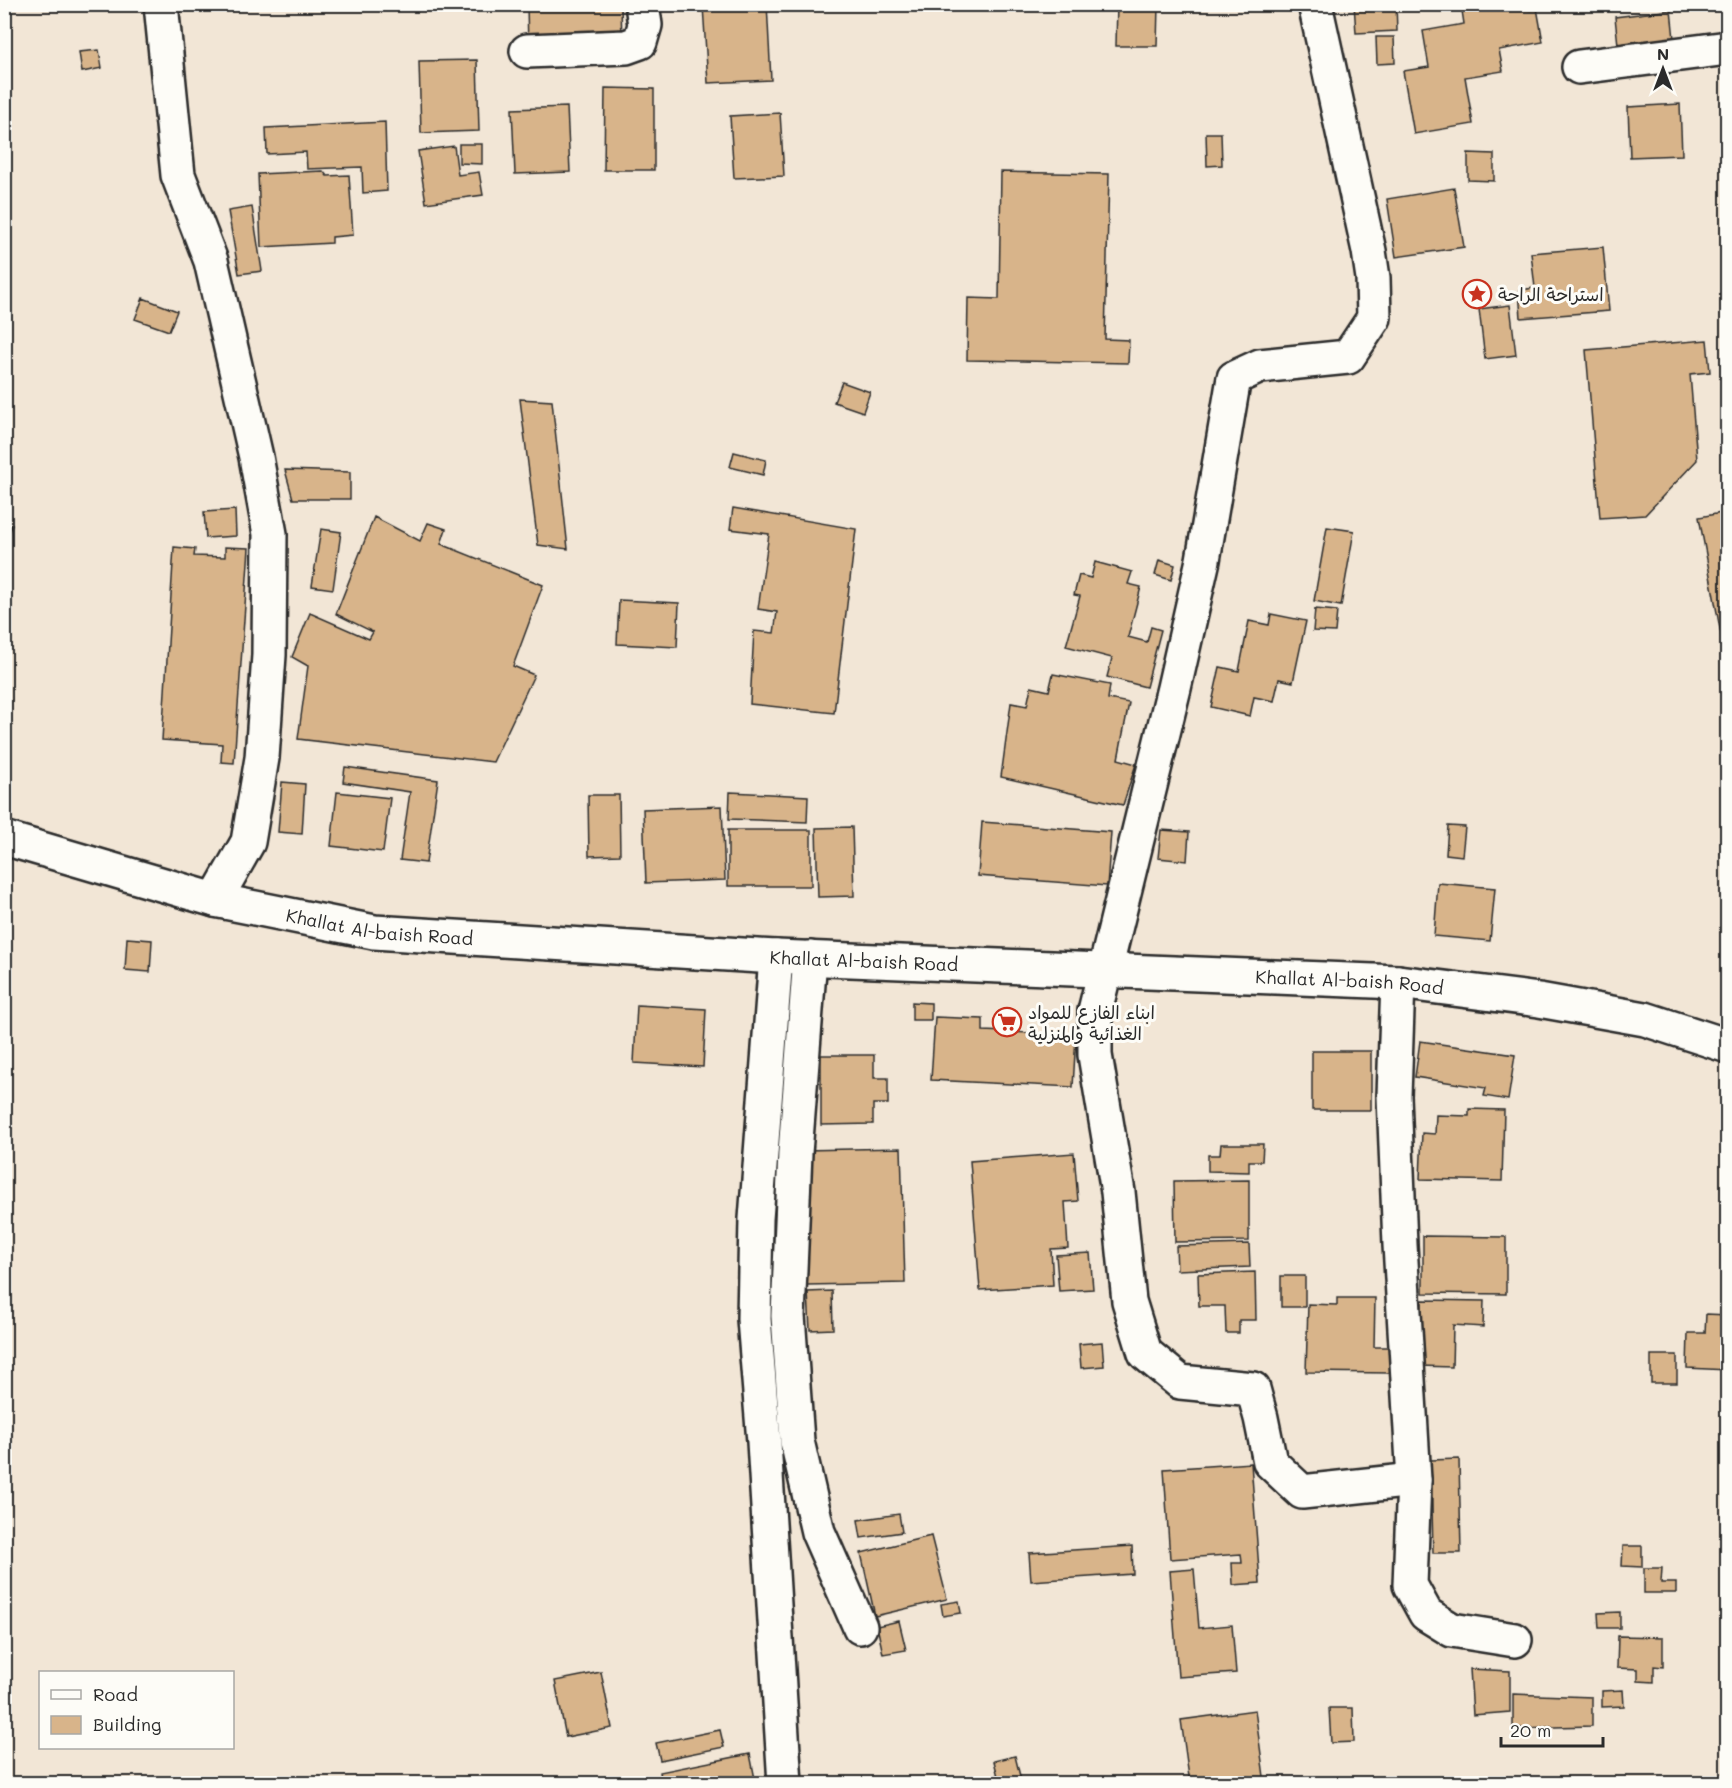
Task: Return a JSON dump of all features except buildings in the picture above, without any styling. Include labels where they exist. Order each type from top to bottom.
[{"type":"street","points":[[161,4],[178,175],[211,261],[256,457],[270,534],[269,655],[262,758],[248,842],[215,900]]},
{"type":"street","points":[[527,51],[626,47],[640,42],[645,25],[642,4]]},
{"type":"street","points":[[1315,4],[1369,251],[1373,278],[1374,318],[1348,357],[1260,366],[1234,378],[1198,583],[1095,1011],[1095,1055],[1118,1192],[1129,1301],[1146,1353],[1180,1382],[1253,1389],[1270,1462],[1302,1492],[1414,1480]]},
{"type":"street","points":[[1579,67],[1728,48]]},
{"type":"street","name":"Khallat Al-baish Road","points":[[4,838],[215,900],[374,932],[776,957],[1398,982],[1539,1000],[1646,1019],[1728,1046]]},
{"type":"street","points":[[776,957],[756,1219],[754,1319],[785,1784]]},
{"type":"street","points":[[810,958],[795,1153],[788,1316],[796,1429],[818,1532],[860,1626]]},
{"type":"street","points":[[1398,982],[1394,1096],[1414,1480],[1410,1585],[1426,1614],[1452,1630],[1515,1640]]},
{"type":"place","name":"استراحة الراحة","points":[[1477,294]]},
{"type":"place","name":"ابناء الفازع للمواد الغذائية والمنزلية","points":[[1007,1022]]}]
